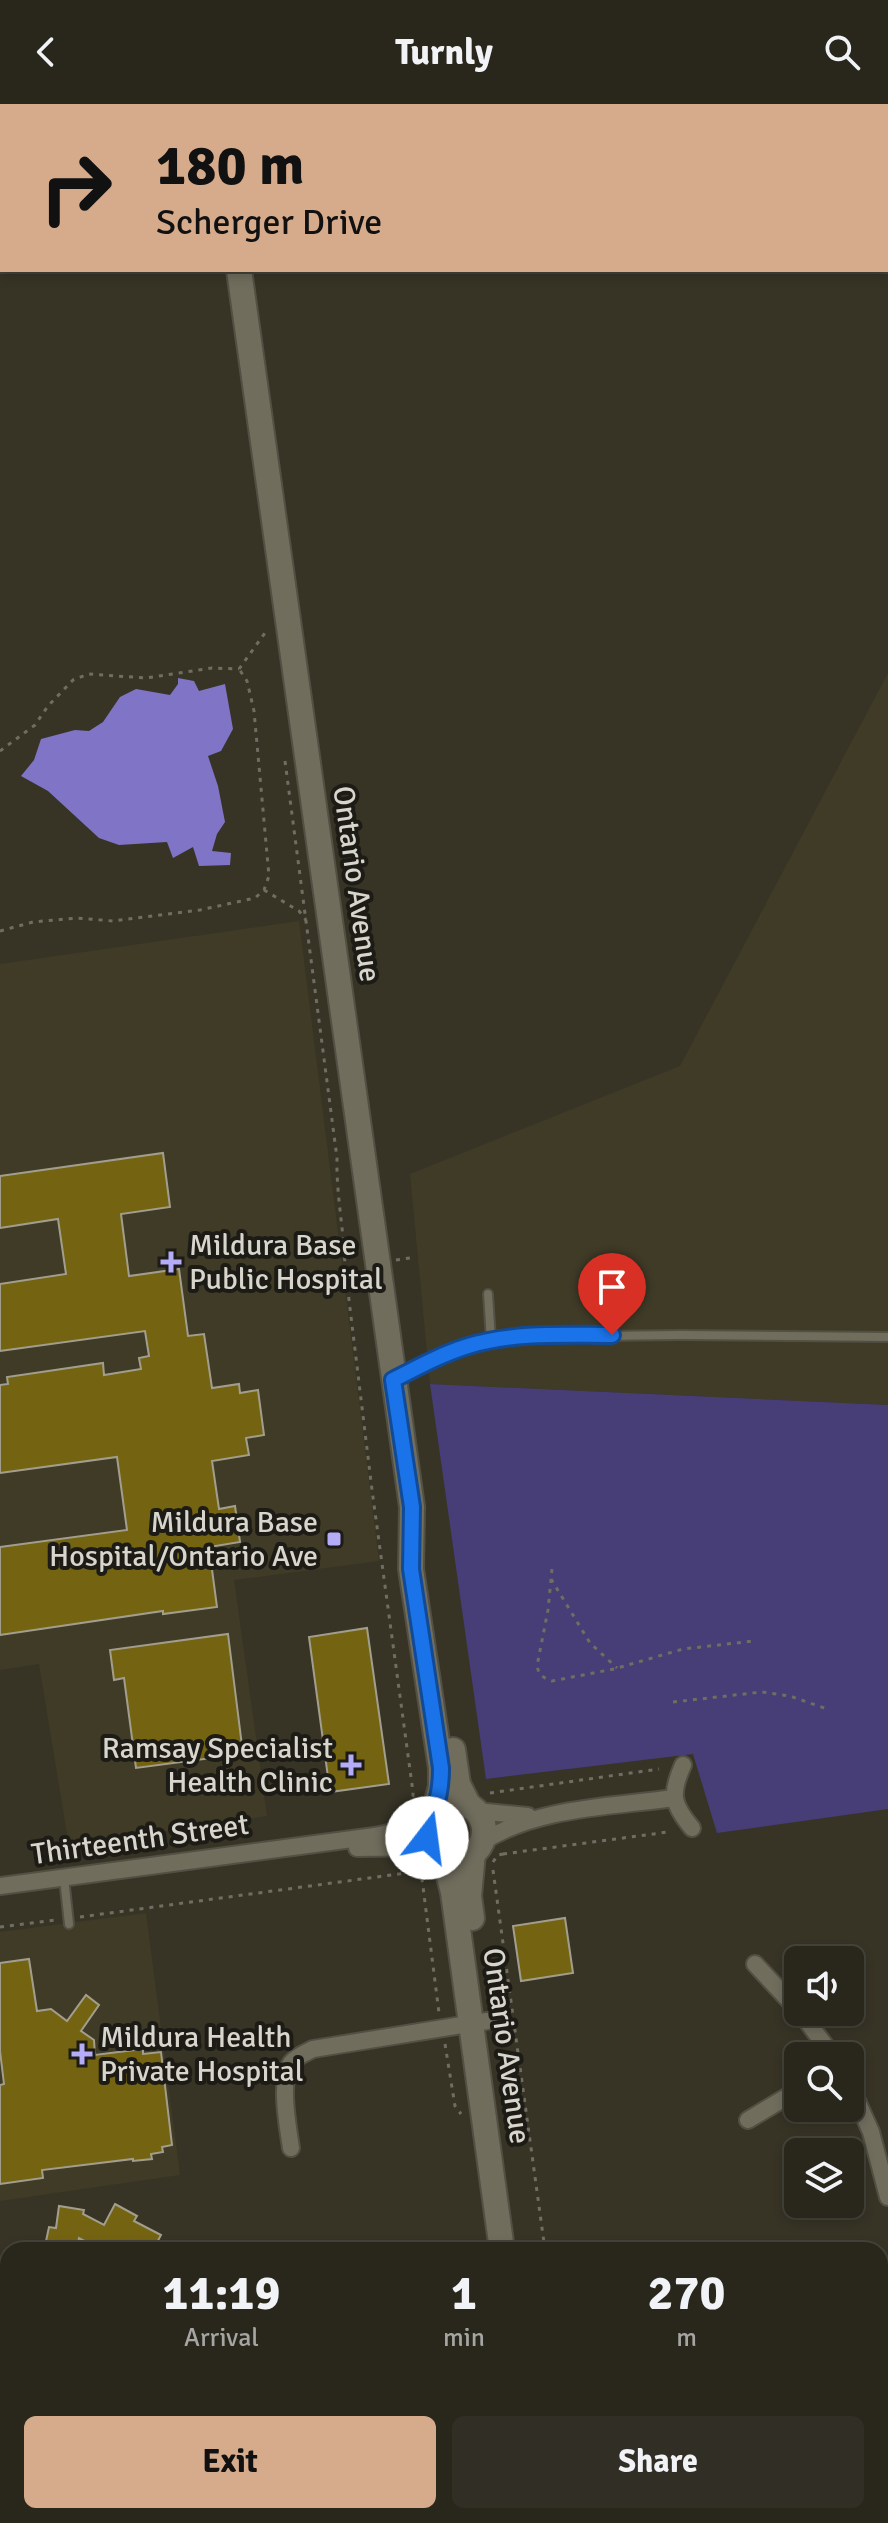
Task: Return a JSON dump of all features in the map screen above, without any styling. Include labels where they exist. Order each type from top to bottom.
[{"type":"street","name":"Ontario Avenue","points":[[239,272],[412,1507],[423,1541],[458,1784],[478,1803]]},
{"type":"street","name":"Ontario Avenue","points":[[412,1507],[411,1569],[441,1768],[441,1787],[424,1819]]},
{"type":"street","points":[[683,1765],[674,1798],[679,1811],[692,1828]]},
{"type":"street","points":[[538,1817],[478,1803],[450,1803],[424,1819],[427,1838],[425,1854],[456,1860],[475,1856],[496,1833],[538,1817],[674,1798]]},
{"type":"street","points":[[475,1856],[483,1826],[478,1803]]},
{"type":"street","name":"Thirteenth Street","points":[[0,1897],[64,1883],[375,1836],[424,1819]]},
{"type":"street","name":"Thirteenth Street","points":[[0,1886],[64,1883],[349,1848],[425,1854]]},
{"type":"street","name":"Ontario Avenue","points":[[425,1854],[446,1865],[453,1892],[493,2093],[514,2242]]},
{"type":"street","name":"Ontario Avenue","points":[[475,1856],[471,1912],[501,2242]]},
{"type":"street","points":[[755,1964],[784,1995]]},
{"type":"street","points":[[291,2148],[286,2082],[289,2066],[294,2060],[313,2049],[479,2023]]},
{"type":"street","points":[[810,2026],[822,2042]]},
{"type":"street","points":[[748,2120],[784,2098]]},
{"type":"street","points":[[864,2116],[888,2197]]},
{"type":"lane","points":[[488,1294],[491,1340]]},
{"type":"lane","points":[[393,1380],[437,1358],[491,1340],[545,1335],[888,1337]]},
{"type":"lane","points":[[64,1883],[68,1921]]},
{"type":"path","points":[[239,669],[267,630],[269,646]]},
{"type":"path","points":[[0,751],[35,725],[73,680],[88,674],[146,678],[212,668],[239,669]]},
{"type":"path","points":[[0,931],[33,922],[77,918],[113,921],[200,910],[255,898],[264,890],[269,876],[257,742],[247,681],[239,669]]},
{"type":"path","points":[[284,752],[337,1158],[345,1267],[372,1490],[413,1792],[406,1806],[424,1819]]},
{"type":"path","points":[[264,890],[299,911],[307,920]]},
{"type":"path","points":[[552,1569],[537,1666],[538,1672],[552,1681],[618,1668],[683,1649],[754,1641]]},
{"type":"path","points":[[551,1579],[590,1643],[618,1668]]},
{"type":"path","points":[[673,1702],[762,1692],[790,1696],[827,1709]]},
{"type":"path","points":[[478,1803],[659,1769]]},
{"type":"path","points":[[503,1854],[668,1832]]},
{"type":"path","points":[[0,1927],[68,1921],[425,1854],[441,2030],[455,2106],[467,2121]]},
{"type":"path","points":[[475,1856],[493,1870],[544,2242]]},
{"type":"shaded area","points":[[888,673],[888,1405],[430,1384],[410,1174],[680,1066]]},
{"type":"shaded area","points":[[178,678],[194,681],[199,691],[225,684],[233,729],[221,751],[208,756],[225,822],[212,851],[231,853],[230,865],[199,866],[193,847],[173,858],[167,842],[119,845],[99,838],[48,791],[21,776],[34,760],[41,739],[75,730],[89,731],[103,722],[120,697],[136,689],[170,695],[178,684]]},
{"type":"shaded area","name":"Mildura Base Public Hospital","points":[[299,921],[379,1561],[234,1580],[267,1816],[69,1846],[39,1664],[0,1670],[0,964]]},
{"type":"shaded area","points":[[430,1384],[888,1405],[888,1809],[717,1833],[693,1754],[486,1779]]},
{"type":"shaded area","name":"Mildura Health Private Hospital","points":[[146,1913],[180,2175],[0,2201],[0,1932]]},
{"type":"building","points":[[163,1153],[170,1207],[121,1214],[129,1276],[179,1269],[188,1336],[204,1334],[212,1388],[239,1384],[240,1393],[258,1390],[264,1435],[246,1438],[249,1455],[212,1461],[219,1509],[235,1506],[240,1542],[209,1547],[217,1607],[163,1614],[163,1611],[0,1635],[0,1547],[127,1530],[117,1457],[0,1473],[0,1385],[8,1384],[7,1377],[103,1363],[104,1375],[141,1369],[139,1358],[149,1356],[145,1331],[0,1351],[0,1284],[66,1274],[58,1219],[0,1228],[0,1176]]},
{"type":"building","points":[[367,1628],[389,1784],[330,1792],[309,1637]]},
{"type":"building","points":[[228,1634],[243,1754],[136,1768],[124,1678],[114,1680],[110,1650]]},
{"type":"building","points":[[565,1918],[573,1973],[521,1981],[513,1926]]},
{"type":"building","points":[[29,1959],[37,2011],[51,2009],[67,2021],[86,1995],[99,2005],[81,2031],[94,2040],[95,2055],[143,2049],[143,2054],[161,2052],[172,2145],[162,2147],[163,2152],[151,2154],[152,2159],[42,2170],[43,2178],[0,2184],[0,2085],[4,2084],[0,2051],[0,1963]]},
{"type":"building","points":[[115,2204],[137,2216],[134,2221],[161,2235],[157,2242],[86,2242],[79,2238],[78,2242],[46,2242],[49,2227],[56,2228],[59,2206],[84,2210],[83,2214],[104,2225]]},
{"type":"place","name":"Mildura Base Public Hospital","points":[[171,1262]]},
{"type":"place","name":"Mildura Base Hospital/Ontario Ave","points":[[334,1539]]},
{"type":"place","name":"Ramsay Specialist Health Clinic","points":[[351,1765]]},
{"type":"place","name":"Mildura Health Private Hospital","points":[[82,2054]]},
{"type":"route","points":[[427,1838],[426,1829],[441,1787],[441,1768],[411,1569],[412,1507],[393,1380],[437,1358],[491,1340],[545,1335],[612,1335]]}]
